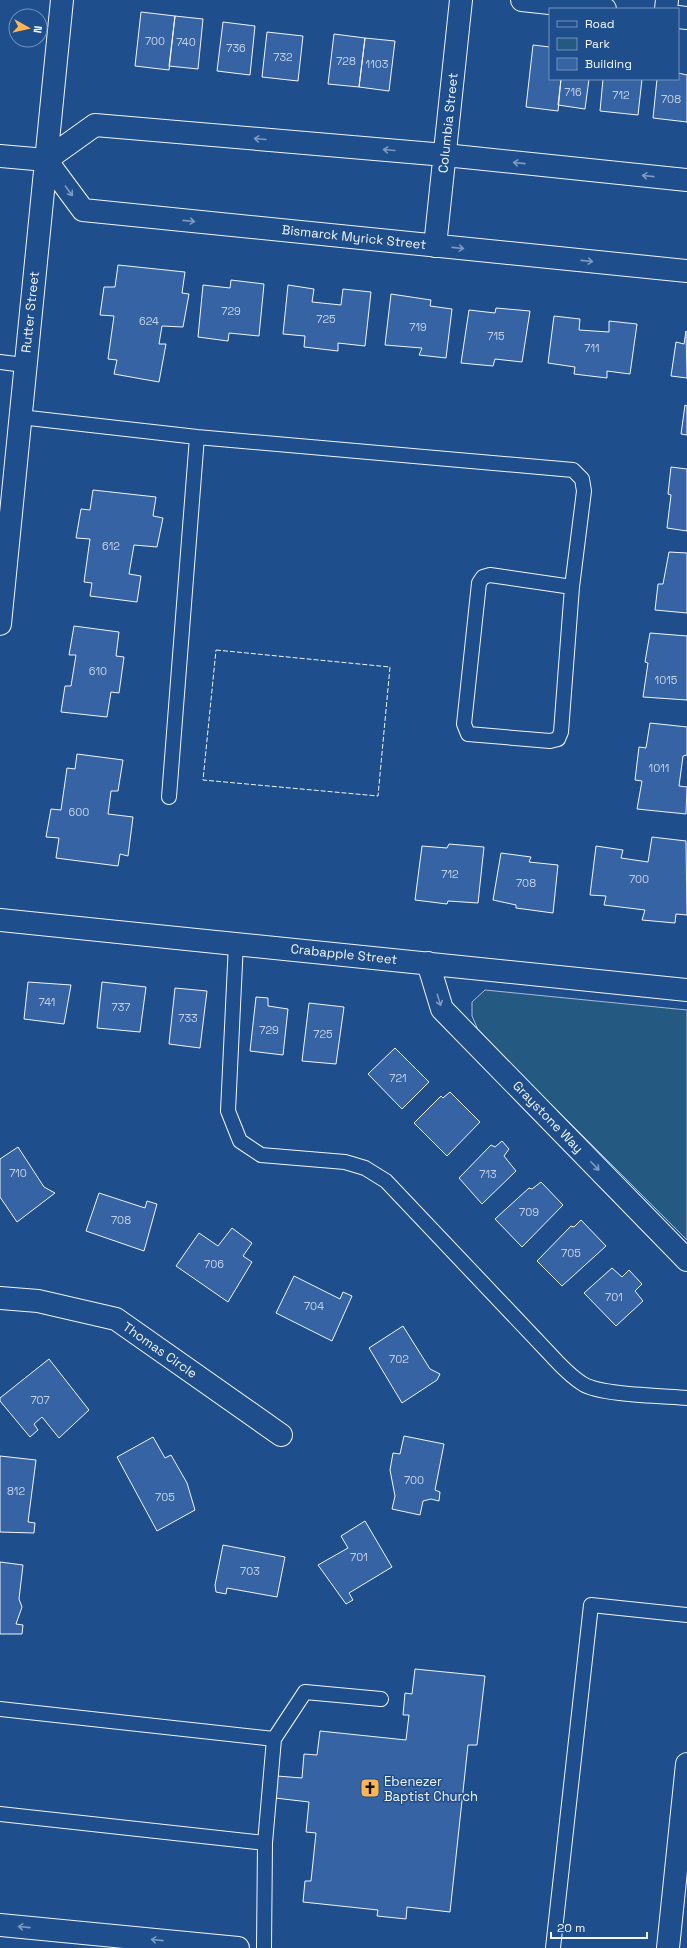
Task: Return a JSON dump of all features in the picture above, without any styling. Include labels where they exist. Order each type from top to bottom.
[{"type":"street","name":"Rutter Street","points":[[0,624],[4,540],[20,417],[24,365],[62,0]]},
{"type":"street","name":"Columbia Street","points":[[435,246],[461,0]]},
{"type":"street","points":[[522,0],[596,8]]},
{"type":"street","points":[[0,156],[46,160],[95,125],[445,155],[687,180]]},
{"type":"street","name":"Bismarck Myrick Street","points":[[46,160],[83,210],[687,271]]},
{"type":"street","name":"Crabapple Street","points":[[0,920],[687,990]]},
{"type":"street","name":"Graystone Way","points":[[428,963],[442,1009],[687,1260]]},
{"type":"street","name":"Thomas Circle","points":[[0,1298],[38,1301],[116,1320],[280,1435]]},
{"type":"street","points":[[668,1948],[687,1764]]},
{"type":"street","points":[[0,1925],[238,1948]]},
{"type":"lane","points":[[0,362],[24,365]]},
{"type":"lane","points":[[20,417],[197,436],[573,470],[582,478],[584,491],[572,587],[561,732],[558,739],[550,741],[468,734],[464,724],[479,583],[483,577],[490,575],[572,587]]},
{"type":"lane","points":[[168,797],[197,436]]},
{"type":"lane","points":[[236,943],[228,1111],[240,1141],[261,1155],[345,1162],[365,1168],[386,1181],[559,1364],[584,1385],[604,1391],[687,1398]]},
{"type":"lane","points":[[553,1948],[591,1605],[687,1615]]},
{"type":"lane","points":[[264,1948],[265,1843],[274,1739],[305,1692],[381,1699]]},
{"type":"lane","points":[[0,1709],[274,1739]]},
{"type":"lane","points":[[0,1814],[265,1843]]},
{"type":"green space","points":[[485,990],[687,1010],[687,1240],[479,1032],[472,1016],[472,1002]]},
{"type":"building","points":[[141,12],[175,16],[169,70],[135,66]]},
{"type":"building","points":[[175,16],[203,19],[198,69],[169,66]]},
{"type":"building","points":[[223,22],[255,26],[250,75],[217,71]]},
{"type":"building","points":[[267,32],[303,36],[298,81],[262,77]]},
{"type":"building","points":[[334,34],[365,38],[359,87],[328,84]]},
{"type":"building","points":[[365,38],[395,41],[389,91],[359,87]]},
{"type":"building","points":[[533,45],[549,47],[549,80],[561,80],[558,111],[526,107]]},
{"type":"building","points":[[679,73],[687,75],[687,122],[653,118],[657,80],[679,80]]},
{"type":"building","points":[[561,80],[589,80],[585,109],[558,105]]},
{"type":"building","points":[[603,80],[642,80],[638,115],[600,111]]},
{"type":"building","points":[[118,265],[185,272],[182,293],[189,294],[183,327],[162,326],[159,344],[166,344],[159,382],[114,374],[117,360],[108,359],[114,316],[100,315],[104,287],[115,287]]},
{"type":"building","points":[[231,280],[264,284],[259,336],[229,333],[228,341],[198,337],[203,285],[230,288]]},
{"type":"building","points":[[288,285],[314,289],[312,302],[341,305],[343,289],[371,292],[365,346],[338,343],[338,351],[304,347],[305,336],[283,334]]},
{"type":"building","points":[[391,294],[431,300],[430,306],[452,309],[446,358],[419,355],[422,348],[385,345]]},
{"type":"building","points":[[496,308],[530,311],[522,362],[495,359],[493,366],[461,363],[469,310],[495,313]]},
{"type":"building","points":[[554,316],[580,319],[579,330],[609,332],[609,321],[637,324],[630,374],[607,371],[607,378],[574,374],[575,367],[548,363]]},
{"type":"building","points":[[686,331],[687,378],[671,376],[676,342],[684,344]]},
{"type":"building","points":[[685,405],[687,406],[687,435],[681,434]]},
{"type":"building","points":[[671,467],[687,469],[687,531],[667,528],[671,495],[668,494]]},
{"type":"building","points":[[93,490],[156,497],[153,516],[163,518],[157,547],[134,545],[129,574],[141,576],[137,602],[90,596],[92,583],[84,582],[90,539],[76,538],[81,509],[90,510]]},
{"type":"building","points":[[669,552],[687,553],[687,613],[655,610],[658,584],[663,584]]},
{"type":"building","points":[[74,626],[119,632],[116,656],[124,657],[119,693],[111,692],[107,717],[61,712],[65,686],[71,686],[76,655],[69,655]]},
{"type":"building","points":[[650,633],[687,636],[687,700],[643,697],[648,663],[645,662]]},
{"type":"building","points":[[650,723],[687,727],[687,755],[683,756],[679,786],[687,787],[686,814],[637,809],[642,781],[635,780],[639,747],[646,748]]},
{"type":"building","points":[[77,754],[123,760],[118,791],[111,791],[108,814],[133,817],[128,856],[120,854],[118,866],[56,858],[59,838],[46,837],[51,809],[61,810],[67,768],[75,769]]},
{"type":"building","points":[[652,837],[686,841],[687,915],[676,914],[675,923],[642,920],[645,910],[604,905],[606,896],[590,895],[596,846],[623,850],[621,858],[648,862]]},
{"type":"building","points":[[449,844],[484,847],[478,903],[448,901],[447,904],[415,900],[422,846],[447,848]]},
{"type":"building","points":[[501,853],[531,857],[529,862],[558,865],[553,913],[516,908],[516,905],[493,900]]},
{"type":"building","points":[[28,982],[71,985],[64,1024],[24,1019]]},
{"type":"building","points":[[102,982],[146,987],[140,1032],[97,1028]]},
{"type":"building","points":[[175,988],[207,991],[200,1048],[169,1044]]},
{"type":"building","points":[[256,997],[268,998],[268,1006],[288,1009],[283,1055],[250,1051]]},
{"type":"building","points":[[309,1003],[344,1007],[336,1064],[302,1061]]},
{"type":"building","points":[[395,1048],[429,1082],[402,1109],[368,1074]]},
{"type":"building","points":[[450,1092],[480,1122],[447,1156],[414,1123],[441,1096],[443,1098]]},
{"type":"building","points":[[502,1141],[509,1149],[504,1156],[516,1171],[482,1204],[459,1178],[491,1145],[495,1147]]},
{"type":"building","points":[[18,1147],[44,1187],[55,1193],[17,1222],[0,1197],[0,1159]]},
{"type":"building","points":[[541,1182],[563,1205],[522,1247],[495,1219],[529,1188],[532,1189]]},
{"type":"building","points":[[99,1193],[145,1208],[147,1201],[157,1204],[144,1251],[86,1231]]},
{"type":"building","points":[[581,1220],[606,1246],[562,1286],[537,1261],[571,1226],[574,1227]]},
{"type":"building","points":[[232,1228],[252,1243],[243,1256],[252,1262],[228,1302],[176,1266],[199,1233],[218,1246]]},
{"type":"building","points":[[612,1268],[622,1277],[629,1270],[642,1284],[635,1291],[643,1301],[616,1326],[584,1293]]},
{"type":"building","points":[[294,1276],[340,1299],[343,1292],[352,1296],[332,1341],[276,1313]]},
{"type":"building","points":[[403,1326],[430,1369],[440,1374],[437,1380],[402,1403],[369,1348]]},
{"type":"building","points":[[49,1359],[89,1410],[59,1438],[42,1417],[34,1424],[38,1430],[30,1437],[0,1401],[0,1398]]},
{"type":"building","points":[[404,1436],[444,1444],[435,1490],[440,1492],[439,1501],[431,1499],[423,1501],[420,1515],[392,1509],[395,1496],[390,1470],[393,1453],[400,1454]]},
{"type":"building","points":[[153,1437],[165,1458],[171,1455],[187,1483],[195,1510],[157,1531],[117,1457]]},
{"type":"building","points":[[0,1456],[36,1460],[28,1522],[35,1523],[34,1533],[0,1532]]},
{"type":"building","points":[[365,1521],[392,1567],[349,1593],[353,1600],[346,1604],[318,1565],[348,1548],[341,1536]]},
{"type":"building","points":[[223,1545],[285,1557],[277,1597],[227,1588],[226,1594],[216,1592],[215,1585]]},
{"type":"building","points":[[0,1562],[23,1565],[19,1599],[22,1607],[16,1624],[23,1625],[22,1634],[0,1634]]},
{"type":"building","name":"Ebenezer Baptist Church","points":[[415,1669],[485,1676],[477,1745],[468,1745],[450,1912],[407,1907],[406,1919],[377,1916],[378,1910],[303,1902],[305,1881],[311,1881],[316,1833],[306,1832],[309,1802],[275,1798],[277,1776],[302,1778],[304,1754],[317,1755],[320,1731],[406,1740],[409,1715],[403,1715],[405,1693],[412,1694]]},
{"type":"fence","points":[[216,650],[390,667],[378,796],[203,780],[216,650]]},
{"type":"place","name":"Ebenezer Baptist Church","points":[[370,1788]]}]
